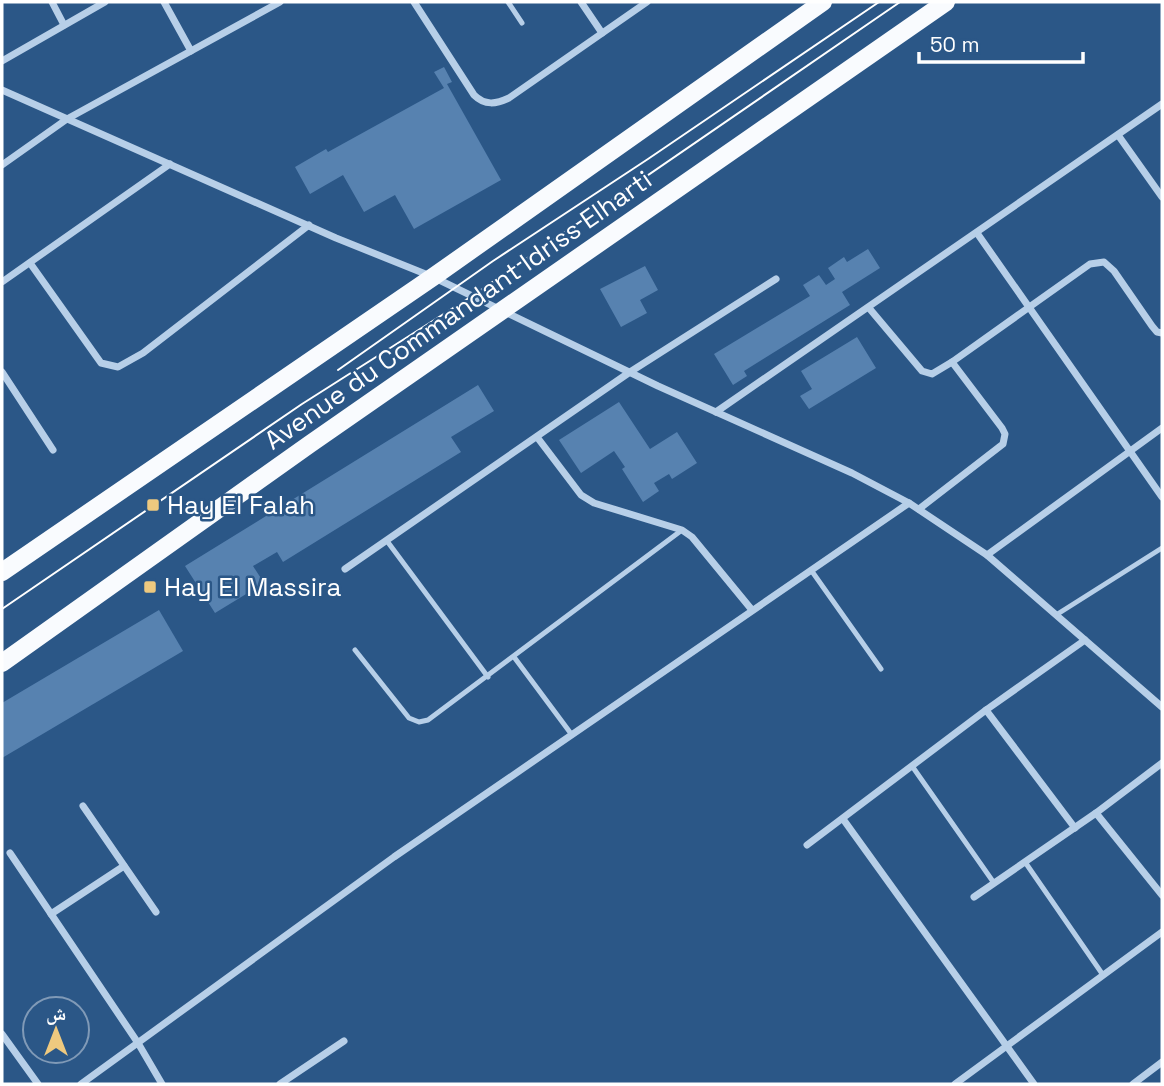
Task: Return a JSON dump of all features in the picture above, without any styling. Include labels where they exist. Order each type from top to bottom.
[{"type":"main road","name":"Avenue du Commandant Idriss Elharti","points":[[2,572],[433,277],[823,2]]},
{"type":"main road","name":"Avenue du Commandant Idriss Elharti","points":[[2,663],[310,444],[946,2]]},
{"type":"street","points":[[52,2],[64,25]]},
{"type":"street","points":[[2,61],[105,2]]},
{"type":"street","points":[[164,2],[191,51]]},
{"type":"street","points":[[2,165],[67,119],[280,2]]},
{"type":"street","points":[[414,2],[474,95],[488,103],[498,103],[509,98],[647,2]]},
{"type":"street","points":[[581,2],[602,33]]},
{"type":"street","points":[[2,90],[336,238],[433,277],[630,372],[852,473],[909,503],[987,555],[1162,707]]},
{"type":"street","points":[[716,412],[1162,104]]},
{"type":"street","points":[[1118,135],[1162,197]]},
{"type":"street","points":[[2,282],[170,164]]},
{"type":"street","points":[[30,263],[101,363],[118,367],[143,353],[309,225]]},
{"type":"street","points":[[977,233],[1162,497]]},
{"type":"street","points":[[869,308],[922,371],[932,373],[953,362],[1090,264],[1104,262],[1114,271],[1152,326],[1157,332],[1162,332]]},
{"type":"street","points":[[345,569],[630,372],[776,279]]},
{"type":"street","points":[[919,509],[1005,440],[1002,428],[953,362]]},
{"type":"street","points":[[2,372],[53,450]]},
{"type":"street","points":[[987,555],[1162,428]]},
{"type":"street","points":[[537,437],[581,495],[594,503],[682,530],[692,537],[752,611]]},
{"type":"street","points":[[81,1084],[394,857],[909,503]]},
{"type":"street","points":[[807,845],[986,710],[1085,640]]},
{"type":"street","points":[[986,710],[1075,828]]},
{"type":"street","points":[[974,897],[1075,828],[1162,763]]},
{"type":"street","points":[[83,806],[156,912]]},
{"type":"street","points":[[1096,813],[1162,895]]},
{"type":"street","points":[[843,819],[1034,1084]]},
{"type":"street","points":[[10,853],[138,1043],[162,1084]]},
{"type":"street","points":[[51,914],[124,866]]},
{"type":"street","points":[[954,1084],[1162,932]]},
{"type":"street","points":[[2,1034],[38,1084]]},
{"type":"street","points":[[280,1084],[344,1041]]},
{"type":"street","points":[[1133,1084],[1162,1062]]},
{"type":"lane","points":[[508,2],[522,23]]},
{"type":"lane","points":[[355,650],[409,718],[419,722],[428,720],[682,530]]},
{"type":"lane","points":[[387,541],[488,677]]},
{"type":"lane","points":[[1056,615],[1162,548]]},
{"type":"lane","points":[[811,570],[881,669]]},
{"type":"lane","points":[[514,657],[572,735]]},
{"type":"lane","points":[[912,766],[994,883]]},
{"type":"lane","points":[[1024,862],[1103,975]]},
{"type":"building","points":[[444,67],[452,82],[447,84],[501,180],[414,229],[395,195],[364,212],[343,175],[310,194],[295,167],[326,149],[328,152],[444,88],[434,72]]},
{"type":"building","points":[[868,249],[880,268],[842,292],[850,305],[744,371],[747,376],[733,385],[714,354],[810,296],[803,285],[819,275],[826,285],[835,279],[828,268],[844,257],[847,262]]},
{"type":"building","points":[[645,266],[658,290],[640,300],[647,313],[621,327],[600,289]]},
{"type":"building","points":[[857,337],[876,368],[809,409],[800,396],[812,389],[801,371]]},
{"type":"building","points":[[478,385],[494,411],[451,437],[461,452],[283,562],[277,552],[253,566],[264,583],[215,613],[185,566]]},
{"type":"building","points":[[619,402],[650,449],[677,432],[697,463],[672,479],[669,474],[654,483],[659,491],[643,502],[614,451],[581,473],[559,440]]},
{"type":"building","points":[[159,610],[183,651],[2,758],[2,703]]},
{"type":"tram line","points":[[338,370],[493,261],[879,2]]},
{"type":"tram line","points":[[2,609],[302,404],[472,296],[900,2]]},
{"type":"place","name":"Hay El Falah","points":[[153,505]]},
{"type":"place","name":"Hay El Massira","points":[[150,587]]}]
